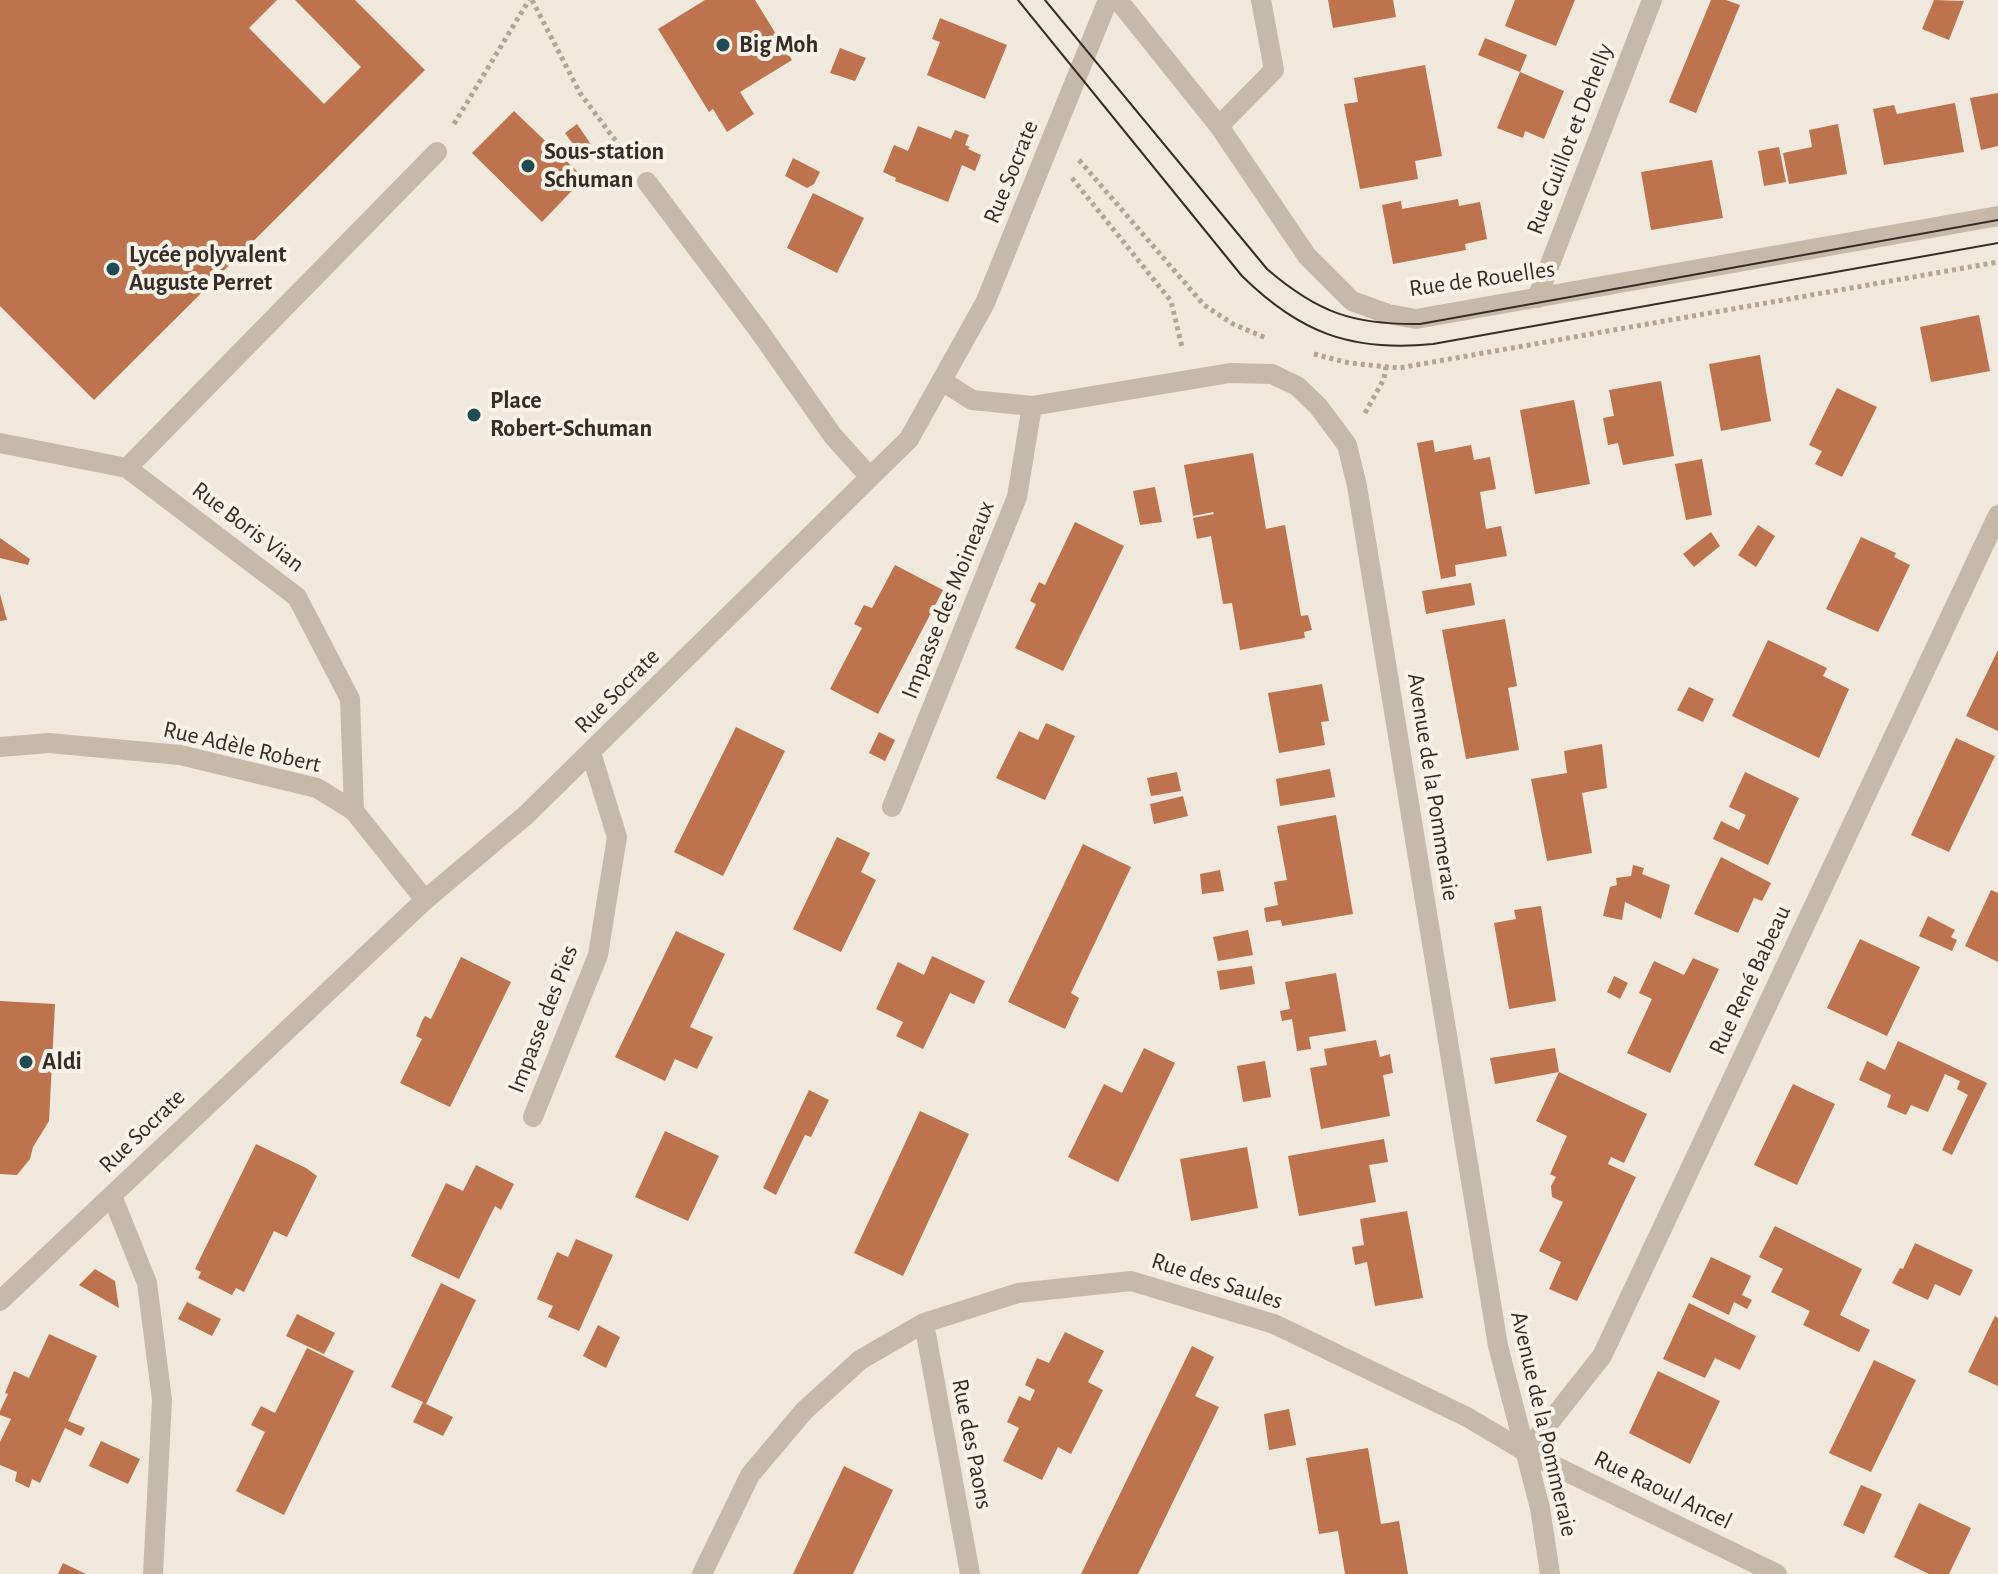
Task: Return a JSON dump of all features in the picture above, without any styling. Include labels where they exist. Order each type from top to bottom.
[{"type":"street","name":"Rue Socrate","points":[[0,1301],[425,900],[526,815],[909,439],[985,303],[1108,0]]},
{"type":"street","name":"Rue de Rouelles","points":[[1118,0],[1219,126],[1307,256],[1352,301],[1388,314],[1416,319],[1998,216]]},
{"type":"street","points":[[1219,126],[1274,70],[1261,0]]},
{"type":"street","name":"Rue Guillot et Dehelly","points":[[1537,298],[1652,0]]},
{"type":"street","points":[[127,468],[437,152]]},
{"type":"street","points":[[647,182],[757,328],[833,436],[870,477]]},
{"type":"street","name":"Avenue de la Pommeraie","points":[[942,381],[972,400],[1032,406],[1230,373],[1272,374],[1297,386],[1318,406],[1347,445],[1357,486],[1498,1346],[1540,1508],[1550,1574]]},
{"type":"street","name":"Impasse des Moineaux","points":[[892,807],[1017,497],[1032,406]]},
{"type":"street","name":"Rue Boris Vian","points":[[0,443],[127,468],[297,597],[350,699],[354,811]]},
{"type":"street","name":"Rue René Babeau","points":[[1526,1452],[1602,1356],[1998,518]]},
{"type":"street","name":"Rue Adèle Robert","points":[[0,747],[49,743],[180,755],[317,788],[354,811],[425,900]]},
{"type":"street","name":"Impasse des Pies","points":[[533,1117],[598,955],[617,837],[591,753]]},
{"type":"street","points":[[112,1196],[147,1283],[162,1400],[153,1574]]},
{"type":"street","name":"Rue des Saules","points":[[702,1574],[750,1475],[804,1411],[860,1360],[924,1323],[1018,1293],[1131,1281],[1274,1324],[1467,1417],[1526,1452]]},
{"type":"street","name":"Rue des Paons","points":[[924,1323],[970,1574]]},
{"type":"street","name":"Rue Raoul Ancel","points":[[1526,1452],[1777,1574]]},
{"type":"path","points":[[437,152],[530,0]]},
{"type":"path","points":[[530,0],[580,93],[647,182]]},
{"type":"path","points":[[1055,131],[1204,305],[1233,324],[1270,339]]},
{"type":"path","points":[[1044,160],[1076,181],[1171,301],[1190,380]]},
{"type":"path","points":[[1312,353],[1349,363],[1386,367],[1414,365],[1998,262]]},
{"type":"path","points":[[1347,445],[1384,379],[1386,367]]},
{"type":"building","name":"Lycée polyvalent Auguste Perret","points":[[0,0],[277,0],[249,28],[324,104],[361,67],[295,0],[355,0],[425,70],[94,400],[0,306]]},
{"type":"building","points":[[705,0],[755,0],[792,60],[740,92],[754,114],[727,132],[713,109],[709,112],[658,29]]},
{"type":"building","points":[[1328,0],[1393,0],[1396,17],[1333,28]]},
{"type":"building","points":[[1515,0],[1575,0],[1556,46],[1505,26]]},
{"type":"building","points":[[1711,0],[1726,0],[1740,5],[1696,113],[1669,102]]},
{"type":"building","points":[[1934,0],[1964,1],[1949,40],[1922,29]]},
{"type":"building","points":[[940,18],[1007,45],[985,99],[927,75],[940,42],[932,39]]},
{"type":"building","points":[[1485,38],[1527,55],[1520,72],[1478,55]]},
{"type":"building","points":[[840,48],[866,58],[855,81],[830,73]]},
{"type":"building","points":[[1425,65],[1442,156],[1415,161],[1418,179],[1360,189],[1344,104],[1358,102],[1354,78]]},
{"type":"building","points":[[1520,72],[1564,91],[1544,139],[1525,131],[1523,138],[1497,128]]},
{"type":"building","points":[[1998,93],[1998,146],[1981,150],[1970,98]]},
{"type":"building","points":[[1955,103],[1964,152],[1884,165],[1873,109],[1894,105],[1897,114]]},
{"type":"building","name":"Sous-station Schuman","points":[[514,111],[584,178],[542,222],[472,153]]},
{"type":"building","points":[[577,124],[592,146],[580,154],[565,133]]},
{"type":"building","points":[[1838,124],[1847,174],[1789,184],[1783,153],[1812,147],[1809,130]]},
{"type":"building","points":[[918,126],[951,139],[955,130],[969,135],[965,145],[981,155],[975,171],[962,165],[948,202],[895,181],[896,178],[883,172],[894,145],[908,151]]},
{"type":"building","points":[[1779,147],[1786,182],[1764,186],[1758,151]]},
{"type":"building","points":[[793,158],[820,172],[814,184],[807,188],[785,176]]},
{"type":"building","points":[[1712,160],[1723,218],[1651,230],[1641,172]]},
{"type":"building","points":[[813,193],[864,218],[837,273],[787,248]]},
{"type":"building","points":[[1458,199],[1459,206],[1480,202],[1487,239],[1465,244],[1466,250],[1393,264],[1382,205],[1401,201],[1402,209]]},
{"type":"building","points":[[1979,315],[1990,371],[1931,382],[1920,327]]},
{"type":"building","points":[[1760,355],[1771,421],[1721,431],[1709,364]]},
{"type":"building","points":[[1661,381],[1674,456],[1623,465],[1618,443],[1608,445],[1603,418],[1614,416],[1609,390]]},
{"type":"building","points":[[1837,388],[1877,407],[1842,477],[1815,464],[1822,451],[1809,445]]},
{"type":"building","points":[[1574,400],[1590,484],[1535,494],[1520,410]]},
{"type":"building","points":[[1433,440],[1435,452],[1471,445],[1474,460],[1490,457],[1496,489],[1480,492],[1486,529],[1501,526],[1507,556],[1455,565],[1456,576],[1441,579],[1417,443]]},
{"type":"building","points":[[1253,453],[1266,529],[1285,525],[1301,616],[1308,615],[1312,630],[1304,632],[1305,638],[1240,650],[1232,603],[1223,604],[1211,536],[1197,539],[1193,518],[1214,514],[1193,516],[1184,465]]},
{"type":"building","points":[[1702,459],[1712,515],[1686,520],[1675,464]]},
{"type":"building","points":[[1155,487],[1162,522],[1140,525],[1133,491]]},
{"type":"building","points":[[1075,522],[1124,546],[1063,671],[1015,648],[1036,604],[1030,601],[1039,582],[1045,585]]},
{"type":"building","points":[[1758,525],[1775,536],[1756,567],[1738,555]]},
{"type":"building","points":[[1711,532],[1720,546],[1694,567],[1683,554]]},
{"type":"building","points":[[1861,537],[1896,553],[1894,557],[1910,565],[1878,632],[1826,609]]},
{"type":"building","points":[[0,538],[30,559],[28,565],[0,558]]},
{"type":"building","points":[[895,565],[943,590],[878,714],[830,689],[862,628],[854,624],[864,605],[872,608]]},
{"type":"building","points":[[1471,583],[1475,605],[1426,614],[1422,591]]},
{"type":"building","points":[[0,594],[7,620],[0,621]]},
{"type":"building","points":[[1505,619],[1517,686],[1508,688],[1519,750],[1466,759],[1442,630]]},
{"type":"building","points":[[1768,640],[1827,668],[1823,676],[1849,689],[1819,758],[1732,716]]},
{"type":"building","points":[[1998,650],[1998,731],[1966,716]]},
{"type":"building","points":[[1322,684],[1329,721],[1321,722],[1325,745],[1279,753],[1268,693]]},
{"type":"building","points":[[1689,687],[1714,699],[1703,722],[1677,710]]},
{"type":"building","points":[[1046,723],[1075,736],[1045,800],[996,778],[1019,731],[1038,740]]},
{"type":"building","points":[[736,727],[785,751],[723,876],[674,852]]},
{"type":"building","points":[[879,732],[895,740],[885,761],[869,753]]},
{"type":"building","points":[[1956,738],[1995,756],[1949,852],[1911,835]]},
{"type":"building","points":[[1602,744],[1607,788],[1582,793],[1592,853],[1547,861],[1531,779],[1567,773],[1564,751]]},
{"type":"building","points":[[1330,769],[1335,797],[1280,806],[1276,779]]},
{"type":"building","points":[[1177,772],[1181,791],[1151,796],[1147,778]]},
{"type":"building","points":[[1745,772],[1799,798],[1768,865],[1713,839],[1721,821],[1739,830],[1746,815],[1729,807]]},
{"type":"building","points":[[1183,796],[1188,816],[1154,824],[1150,804]]},
{"type":"building","points":[[1336,815],[1353,914],[1282,926],[1281,920],[1266,922],[1264,908],[1278,905],[1274,882],[1287,880],[1277,826]]},
{"type":"building","points":[[837,837],[870,853],[861,872],[876,880],[841,952],[793,929]]},
{"type":"building","points":[[1083,844],[1131,867],[1071,993],[1079,998],[1065,1029],[1008,1002]]},
{"type":"building","points":[[1721,857],[1771,883],[1762,901],[1754,898],[1738,933],[1694,914]]},
{"type":"building","points":[[1633,865],[1644,868],[1642,874],[1670,885],[1661,919],[1625,902],[1622,920],[1603,916],[1610,887],[1617,885],[1616,878],[1631,876]]},
{"type":"building","points":[[1220,870],[1224,891],[1202,894],[1200,874]]},
{"type":"building","points":[[1991,890],[1998,893],[1998,962],[1965,946]]},
{"type":"building","points":[[1541,906],[1556,1001],[1509,1009],[1494,923],[1516,919],[1514,910]]},
{"type":"building","points":[[1928,916],[1955,930],[1951,937],[1957,940],[1952,951],[1919,936]]},
{"type":"building","points":[[1248,930],[1253,955],[1218,961],[1213,937]]},
{"type":"building","points":[[676,931],[725,954],[690,1027],[713,1037],[697,1069],[675,1059],[665,1081],[615,1057]]},
{"type":"building","points":[[1860,939],[1920,967],[1887,1036],[1827,1008]]},
{"type":"building","points":[[932,956],[985,981],[974,1004],[950,993],[923,1049],[896,1036],[903,1022],[876,1009],[898,962],[924,975]]},
{"type":"building","points":[[461,957],[511,982],[450,1107],[400,1083],[422,1039],[416,1036],[422,1021],[425,1016],[431,1019]]},
{"type":"building","points":[[1693,958],[1719,969],[1670,1073],[1627,1053],[1652,999],[1639,993],[1654,961],[1684,975]]},
{"type":"building","points":[[1252,966],[1255,984],[1220,990],[1217,971]]},
{"type":"building","points":[[1336,973],[1346,1031],[1309,1037],[1311,1049],[1297,1051],[1292,1019],[1282,1021],[1280,1011],[1290,1009],[1285,982]]},
{"type":"building","points":[[1614,976],[1628,983],[1620,999],[1607,992]]},
{"type":"building","name":"Aldi","points":[[0,1001],[55,1004],[49,1121],[33,1147],[30,1159],[17,1175],[0,1174]]},
{"type":"building","points":[[1376,1040],[1380,1057],[1390,1054],[1393,1073],[1383,1075],[1390,1116],[1321,1129],[1310,1068],[1327,1065],[1324,1049]]},
{"type":"building","points":[[1898,1041],[1987,1083],[1952,1155],[1942,1150],[1968,1095],[1957,1089],[1960,1081],[1945,1074],[1928,1112],[1911,1105],[1906,1115],[1887,1107],[1891,1095],[1859,1080],[1867,1061],[1885,1070]]},
{"type":"building","points":[[1144,1048],[1175,1063],[1118,1182],[1068,1157],[1104,1084],[1122,1093]]},
{"type":"building","points":[[1555,1048],[1559,1072],[1495,1084],[1490,1058]]},
{"type":"building","points":[[1265,1061],[1271,1097],[1243,1102],[1237,1066]]},
{"type":"building","points":[[1559,1072],[1647,1114],[1624,1163],[1611,1157],[1608,1164],[1636,1177],[1577,1301],[1549,1289],[1561,1262],[1539,1251],[1563,1202],[1552,1197],[1551,1186],[1556,1177],[1550,1174],[1567,1136],[1536,1121]]},
{"type":"building","points":[[1793,1084],[1835,1104],[1797,1185],[1754,1165]]},
{"type":"building","points":[[809,1090],[829,1100],[811,1137],[805,1135],[776,1195],[763,1188]]},
{"type":"building","points":[[920,1111],[969,1134],[903,1276],[854,1253]]},
{"type":"building","points":[[665,1131],[719,1156],[688,1221],[635,1197]]},
{"type":"building","points":[[1384,1139],[1388,1162],[1369,1165],[1376,1202],[1299,1216],[1288,1156]]},
{"type":"building","points":[[256,1144],[317,1176],[287,1237],[274,1231],[244,1292],[236,1288],[232,1295],[198,1278],[201,1272],[195,1269]]},
{"type":"building","points":[[1247,1147],[1258,1208],[1191,1221],[1180,1159]]},
{"type":"building","points":[[476,1165],[514,1184],[501,1210],[495,1206],[459,1279],[411,1256],[446,1183],[463,1191]]},
{"type":"building","points":[[1407,1211],[1423,1298],[1375,1306],[1367,1262],[1355,1265],[1352,1247],[1364,1245],[1360,1219]]},
{"type":"building","points":[[1775,1226],[1862,1269],[1840,1315],[1870,1330],[1859,1352],[1803,1325],[1810,1311],[1771,1292],[1783,1269],[1759,1257]]},
{"type":"building","points":[[576,1239],[613,1255],[579,1331],[548,1317],[553,1306],[537,1299],[557,1252],[568,1257]]},
{"type":"building","points":[[1915,1243],[1973,1270],[1960,1296],[1935,1284],[1928,1300],[1892,1283],[1900,1268],[1903,1269]]},
{"type":"building","points":[[1711,1257],[1751,1276],[1742,1295],[1752,1300],[1747,1309],[1734,1302],[1729,1315],[1692,1297]]},
{"type":"building","points":[[95,1269],[115,1281],[119,1308],[79,1285]]},
{"type":"building","points":[[441,1283],[476,1300],[426,1404],[453,1417],[443,1436],[413,1422],[423,1402],[391,1387]]},
{"type":"building","points":[[187,1302],[221,1319],[212,1336],[178,1319]]},
{"type":"building","points":[[1689,1303],[1756,1336],[1740,1370],[1715,1358],[1705,1378],[1663,1359]]},
{"type":"building","points":[[297,1314],[335,1333],[324,1354],[286,1336]]},
{"type":"building","points":[[1995,1316],[1998,1318],[1998,1386],[1968,1372]]},
{"type":"building","points":[[598,1325],[620,1337],[606,1368],[583,1356]]},
{"type":"building","points":[[1065,1332],[1104,1351],[1088,1382],[1103,1390],[1071,1454],[1058,1447],[1042,1480],[1003,1461],[1019,1428],[1007,1422],[1019,1396],[1030,1401],[1035,1390],[1025,1385],[1037,1358],[1049,1363]]},
{"type":"building","points":[[49,1334],[97,1356],[68,1421],[85,1428],[81,1436],[65,1428],[40,1483],[32,1479],[29,1488],[15,1481],[17,1472],[0,1465],[0,1442],[11,1419],[0,1415],[0,1411],[14,1371],[29,1378]]},
{"type":"building","points":[[1192,1346],[1214,1357],[1195,1396],[1219,1407],[1138,1574],[1081,1574]]},
{"type":"building","points":[[307,1348],[354,1371],[284,1515],[236,1491],[265,1432],[251,1425],[261,1406],[275,1413]]},
{"type":"building","points":[[1874,1360],[1916,1380],[1871,1472],[1829,1453]]},
{"type":"building","points":[[1658,1371],[1720,1401],[1690,1464],[1629,1433]]},
{"type":"building","points":[[1289,1409],[1296,1445],[1269,1450],[1264,1414]]},
{"type":"building","points":[[101,1441],[140,1459],[128,1484],[89,1466]]},
{"type":"building","points":[[1368,1448],[1381,1524],[1399,1521],[1408,1574],[1345,1574],[1338,1531],[1319,1534],[1306,1458]]},
{"type":"building","points":[[844,1466],[893,1490],[853,1574],[793,1574]]},
{"type":"building","points":[[1861,1485],[1882,1494],[1864,1534],[1843,1525]]},
{"type":"building","points":[[1919,1503],[1971,1528],[1949,1574],[1929,1574],[1894,1557]]},
{"type":"building","points":[[63,1563],[86,1574],[58,1574]]},
{"type":"tram line","points":[[1018,0],[1242,276],[1263,296],[1306,325],[1352,341],[1377,345],[1433,344],[1998,243]]},
{"type":"tram line","points":[[1045,0],[1267,269],[1320,306],[1356,319],[1420,324],[1998,220]]},
{"type":"place","name":"Big Moh","points":[[723,45]]},
{"type":"place","name":"Sous-station Schuman","points":[[528,166]]},
{"type":"place","name":"Lycée polyvalent Auguste Perret","points":[[113,269]]},
{"type":"place","name":"Place Robert-Schuman","points":[[474,415]]},
{"type":"place","name":"Aldi","points":[[26,1062]]}]
